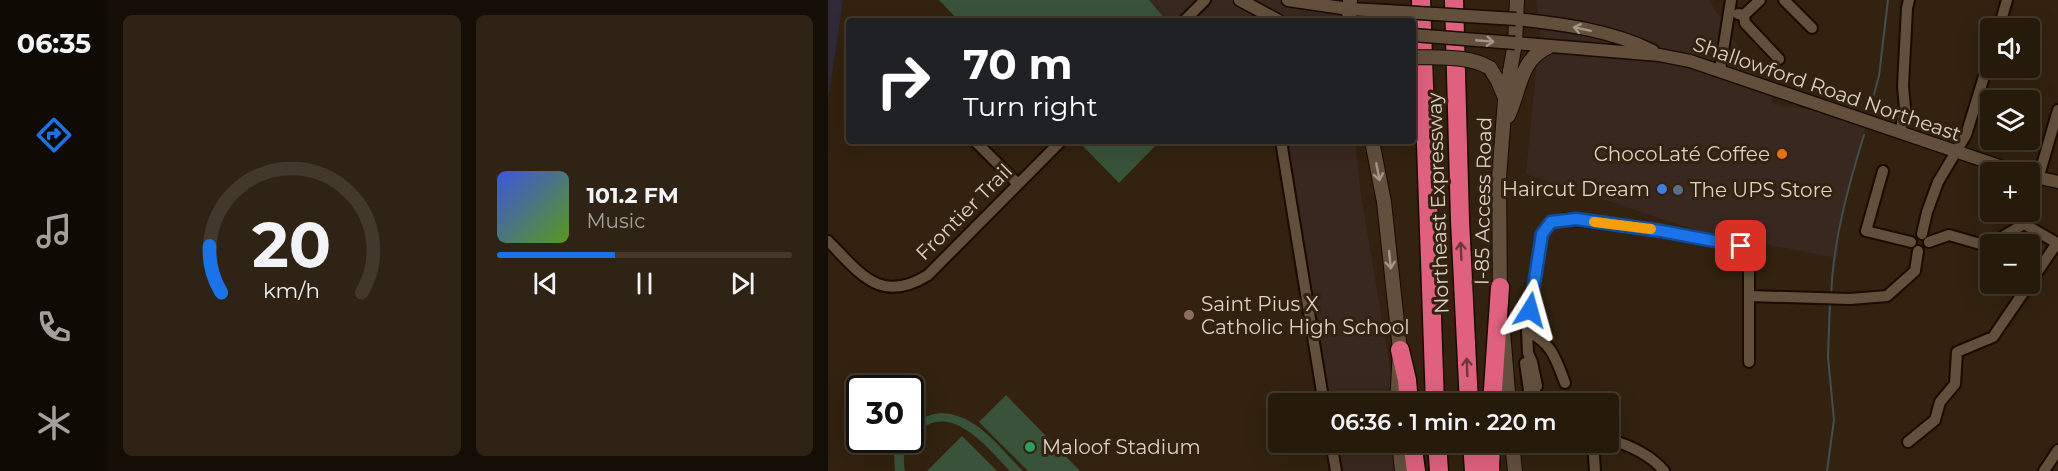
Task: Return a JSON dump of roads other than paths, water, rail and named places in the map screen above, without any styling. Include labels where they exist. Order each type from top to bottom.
[{"type":"highway","name":"Northeast Expressway","points":[[1421,0],[1435,393]]},
{"type":"highway","name":"Northeast Expressway","points":[[1454,0],[1460,220],[1468,393]]},
{"type":"highway","points":[[1500,287],[1504,393]]},
{"type":"highway","points":[[1400,350],[1408,393]]},
{"type":"highway","points":[[1414,453],[1416,471]]},
{"type":"highway","points":[[1438,453],[1439,471]]},
{"type":"highway","points":[[1473,453],[1474,471]]},
{"type":"highway","points":[[1490,471],[1491,453]]},
{"type":"main road","name":"I-85 Access Road","points":[[1500,287],[1499,178],[1505,100],[1515,43],[1517,0]]},
{"type":"main road","points":[[1504,123],[1514,104],[1525,67],[1533,56],[1548,47]]},
{"type":"main road","points":[[1416,57],[1468,60],[1481,63],[1490,68],[1503,89],[1505,100]]},
{"type":"main road","points":[[1373,144],[1384,202],[1400,350],[1398,393]]},
{"type":"main road","points":[[1400,453],[1402,471]]},
{"type":"main road","points":[[1513,453],[1515,471]]},
{"type":"street","points":[[1187,18],[1205,0]]},
{"type":"street","points":[[1239,0],[1274,18]]},
{"type":"street","name":"Shallowford Road Northeast","points":[[1288,0],[1349,10],[1516,19],[1565,25],[1608,34],[1639,44],[1659,55]]},
{"type":"street","points":[[1720,70],[1731,0]]},
{"type":"street","points":[[1760,0],[1744,15],[1744,23],[1779,59]]},
{"type":"street","points":[[1784,0],[1812,28]]},
{"type":"street","points":[[1900,133],[1905,108],[1903,86],[1909,0]]},
{"type":"street","points":[[2002,18],[2007,0]]},
{"type":"street","points":[[1729,12],[1744,15]]},
{"type":"street","name":"Shallowford Road Northeast","points":[[1416,35],[1659,55],[1720,70],[1986,162]]},
{"type":"street","points":[[1883,171],[1866,231],[1924,249],[1925,233],[1938,182],[1966,135],[1984,78]]},
{"type":"street","points":[[2039,162],[2058,110]]},
{"type":"street","points":[[978,144],[1017,183]]},
{"type":"street","name":"Frontier Trail","points":[[828,241],[861,275],[869,280],[890,288],[904,287],[928,275],[1058,144]]},
{"type":"street","points":[[1281,144],[1322,393]]},
{"type":"street","points":[[2040,178],[2058,182]]},
{"type":"street","points":[[1533,393],[1537,386],[1528,353],[1527,331],[1542,234],[1551,222],[1566,219],[1661,231],[1741,246],[1749,255],[1749,362]]},
{"type":"street","points":[[1908,442],[1935,420],[1940,402],[1955,384],[1952,353],[1993,337],[2057,243],[2024,224],[1987,246],[1949,236],[1925,233]]},
{"type":"street","points":[[1749,296],[1850,298],[1887,296],[1915,271],[1915,246]]},
{"type":"street","points":[[1527,331],[1539,337],[1553,352],[1565,383]]},
{"type":"street","points":[[1528,393],[1534,371]]},
{"type":"street","points":[[1619,442],[1656,461],[1664,471]]},
{"type":"street","points":[[2044,471],[2058,450]]},
{"type":"street","points":[[1333,453],[1336,471]]},
{"type":"street","points":[[1594,453],[1595,471]]},
{"type":"waterway","points":[[1870,109],[1879,76],[1888,0]]},
{"type":"waterway","points":[[1831,296],[1838,235],[1864,135]]},
{"type":"waterway","points":[[1827,471],[1834,420],[1828,357],[1830,301]]},
{"type":"place","name":"ChocoLaté Coffee","points":[[1782,154]]},
{"type":"place","name":"Haircut Dream","points":[[1662,189]]},
{"type":"place","name":"The UPS Store","points":[[1678,190]]},
{"type":"place","name":"Saint Pius X Catholic High School","points":[[1189,315]]},
{"type":"place","name":"Maloof Stadium","points":[[1030,447]]}]
